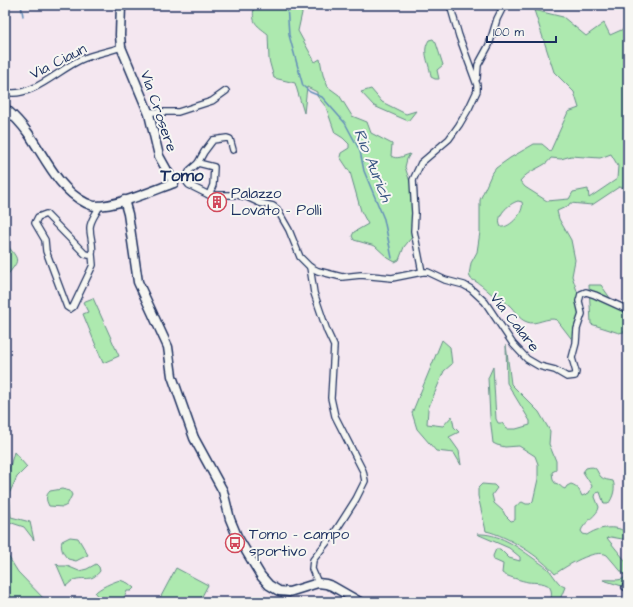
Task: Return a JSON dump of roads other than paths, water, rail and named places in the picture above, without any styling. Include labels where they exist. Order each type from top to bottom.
[{"type":"street","points":[[121,5],[121,47]]},
{"type":"street","points":[[450,5],[459,36],[477,85]]},
{"type":"street","points":[[185,180],[189,186],[209,195],[237,195],[248,197],[260,203],[273,206],[277,209],[289,230],[300,258],[310,267],[326,274],[342,277],[361,275],[392,278],[422,272],[414,231],[413,180],[421,163],[449,139],[471,104],[477,91],[478,65],[489,45],[497,19],[504,5]]},
{"type":"street","name":"Via Ciaun","points":[[5,92],[19,93],[43,83],[78,61],[121,47]]},
{"type":"street","name":"Via Crosere","points":[[121,47],[148,112],[159,156],[174,183]]},
{"type":"street","points":[[148,112],[178,112],[212,101],[226,91]]},
{"type":"street","points":[[5,108],[18,119],[58,179],[80,200],[93,206],[124,200],[185,180],[190,170],[198,163],[213,140],[230,139],[233,150]]},
{"type":"street","points":[[198,163],[214,167],[213,185],[209,195]]},
{"type":"street","points":[[124,200],[128,214],[138,282],[168,347],[172,376],[194,438],[223,492],[230,519],[237,536],[261,576],[269,585],[279,591],[289,592],[318,583],[332,586],[360,602]]},
{"type":"street","points":[[92,254],[85,254],[46,214],[38,217],[35,223],[45,240],[46,251],[67,307],[70,309],[93,265],[93,243],[90,227],[92,219],[98,211],[100,205]]},
{"type":"street","points":[[310,267],[314,293],[327,331],[334,346],[333,410],[363,470],[364,476],[364,481],[356,498],[335,532],[313,560],[312,569],[318,583]]},
{"type":"street","name":"Via Calare","points":[[422,272],[433,274],[471,289],[485,302],[513,344],[527,359],[539,366],[555,370],[570,377],[575,376],[576,372],[572,358],[576,343],[577,329],[582,314],[579,301],[581,294],[586,292],[595,295],[628,310]]},
{"type":"waterway","points":[[21,5],[23,16]]},
{"type":"waterway","name":"Rio Aurich","points":[[287,5],[289,35],[303,86],[310,92],[322,97],[345,123],[360,151],[364,171],[384,219],[392,258]]},
{"type":"place","name":"Palazzo Lovato - Polli","points":[[217,202]]},
{"type":"place","name":"Tomo - campo sportivo","points":[[235,543]]},
{"type":"district","name":"Tomo","points":[[182,175]]}]
